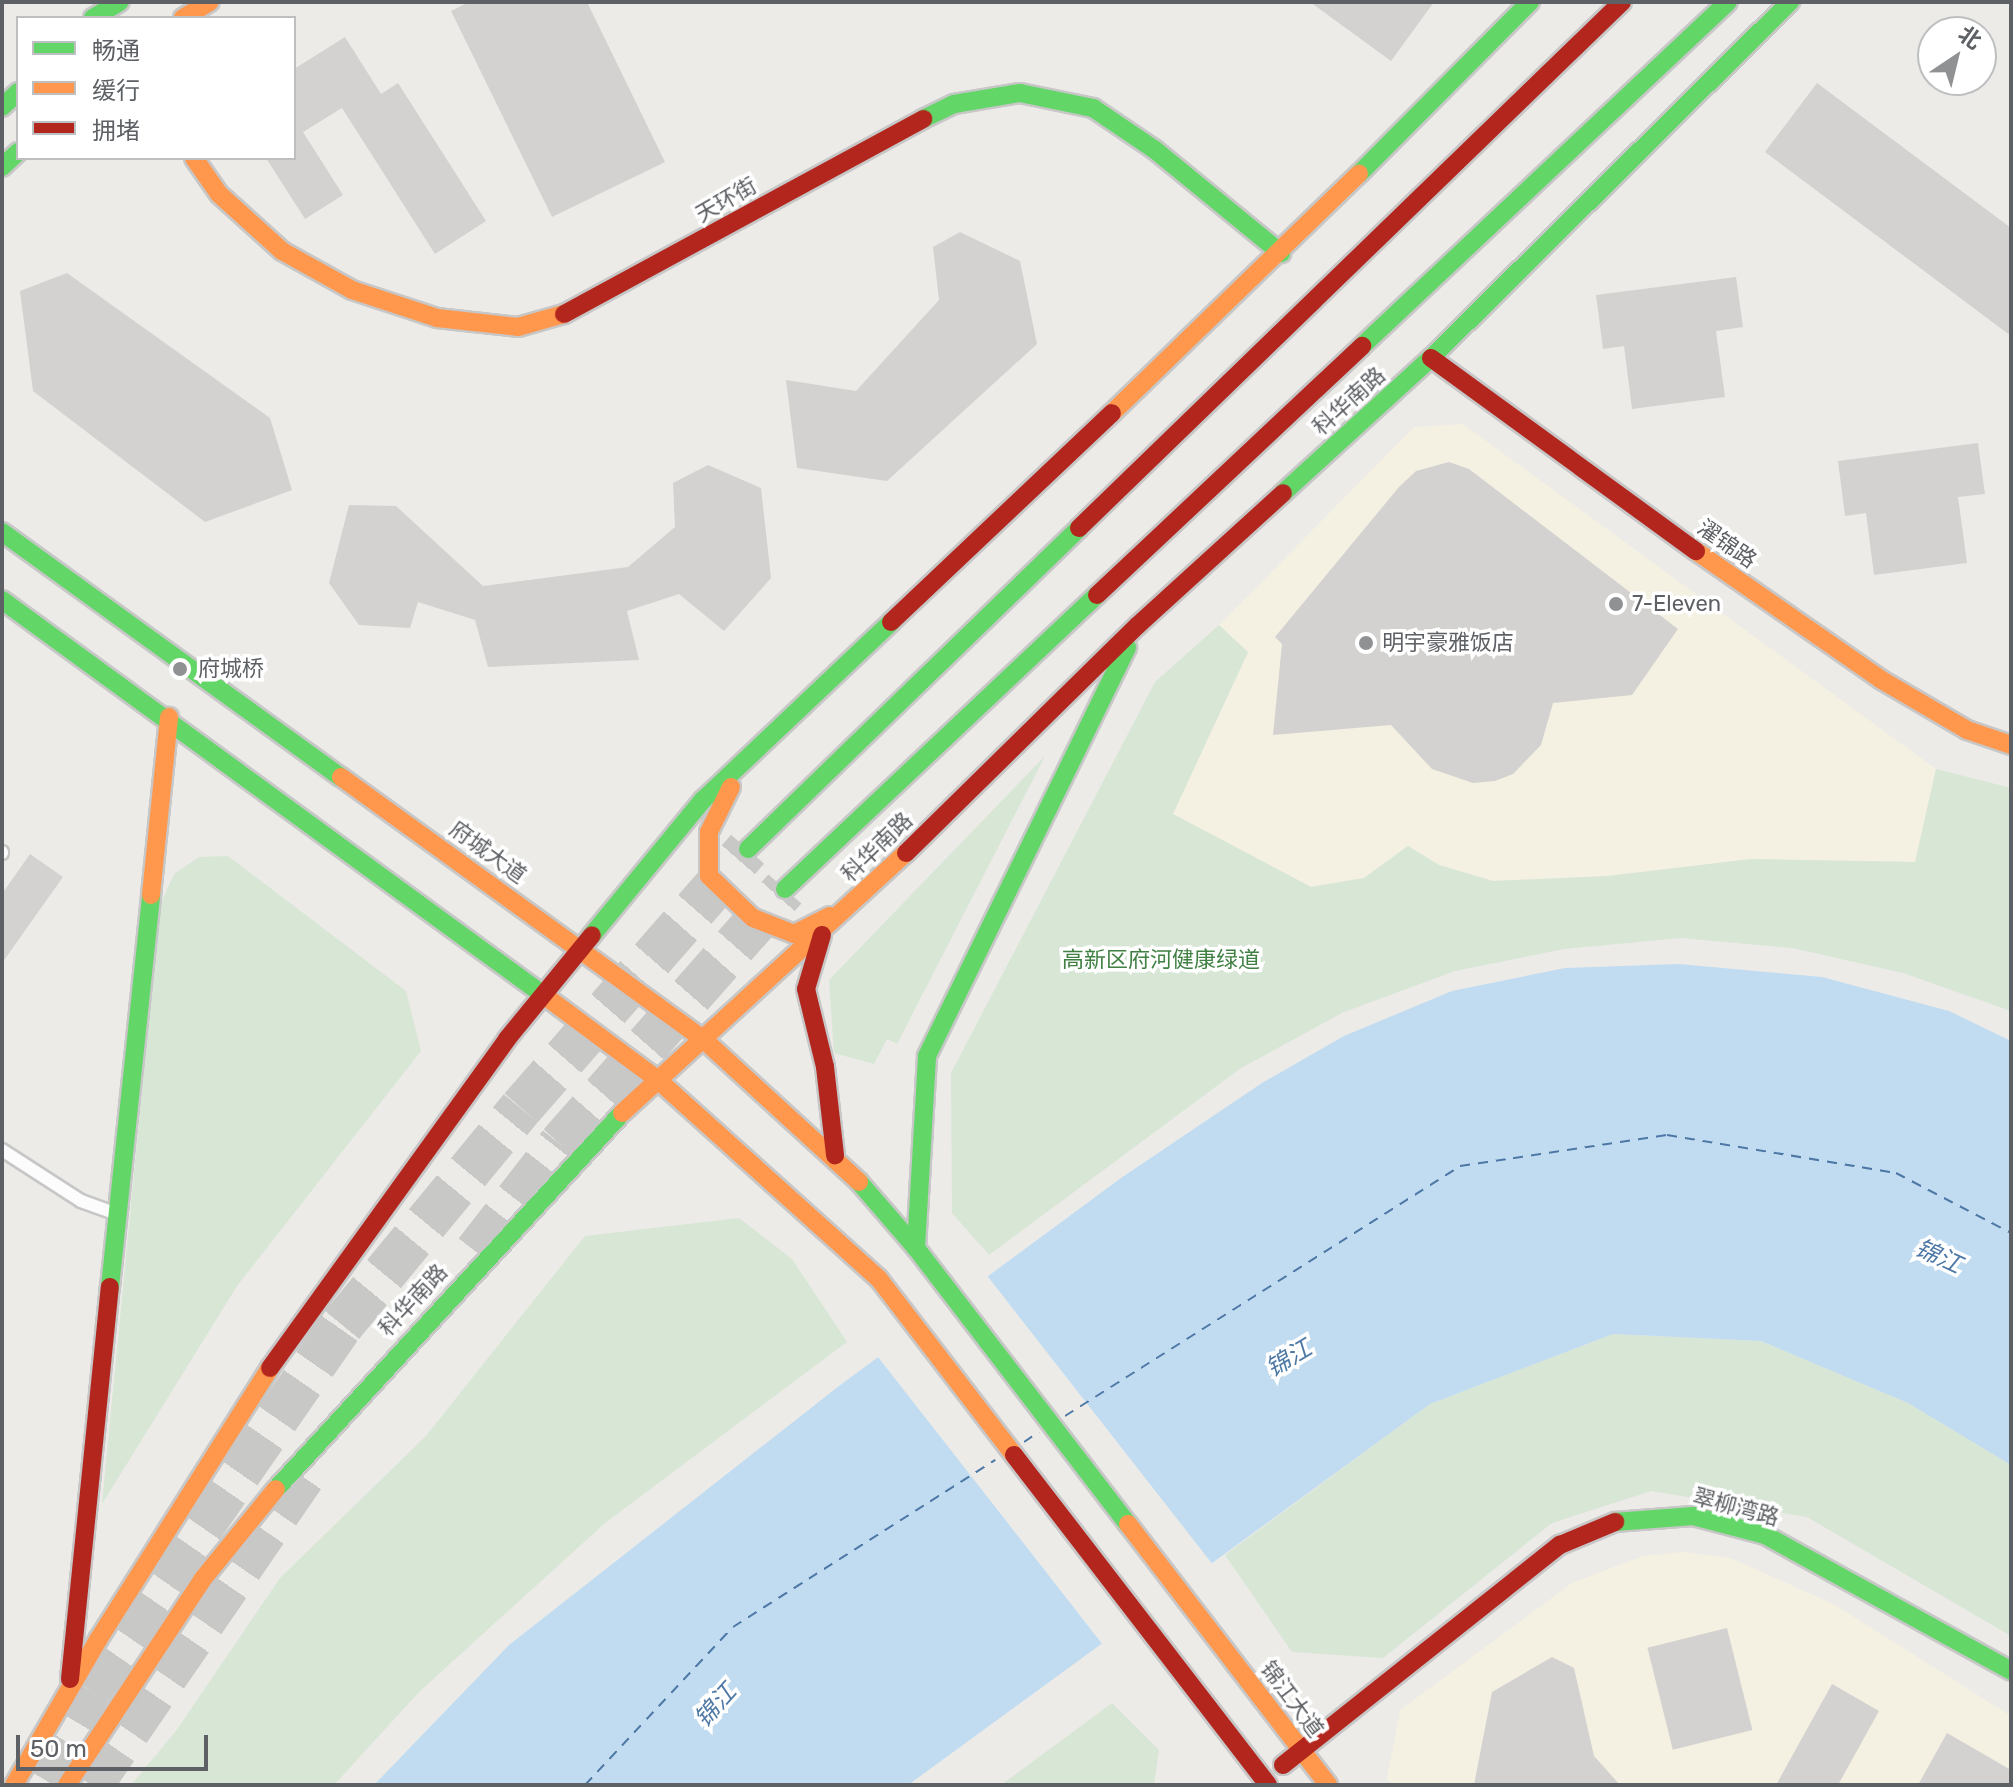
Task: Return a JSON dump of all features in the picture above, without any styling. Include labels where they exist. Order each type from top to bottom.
[{"type":"main road","points":[[95,13],[120,2]]},
{"type":"main road","points":[[186,16],[210,2]]},
{"type":"main road","points":[[14,1785],[70,1688],[294,1330],[542,996],[703,800],[1281,253],[1530,2]]},
{"type":"main road","points":[[748,849],[1622,2]]},
{"type":"main road","name":"科华南路","points":[[785,889],[1728,2]]},
{"type":"main road","points":[[1665,131],[1738,2]]},
{"type":"main road","name":"科华南路","points":[[67,1785],[202,1580],[310,1448],[658,1080],[822,935],[1138,625],[1431,358],[1665,131],[1790,2]]},
{"type":"main road","name":"天环街","points":[[195,160],[219,194],[282,251],[352,290],[437,318],[518,327],[568,313],[625,285],[881,140],[954,104],[1020,93],[1093,108],[1155,150],[1281,253]]},
{"type":"main road","name":"濯锦路","points":[[1431,358],[1669,533],[1880,679],[1967,730],[2011,745]]},
{"type":"main road","name":"府城大道","points":[[2,532],[702,1038],[835,1155],[916,1248]]},
{"type":"main road","points":[[2,600],[169,717],[658,1080],[879,1279],[1263,1783]]},
{"type":"main road","points":[[916,1248],[927,1056],[1138,625]]},
{"type":"main road","points":[[70,1688],[169,717]]},
{"type":"main road","points":[[744,762],[709,832],[709,876],[753,918],[794,934],[853,905]]},
{"type":"main road","points":[[822,935],[806,989],[825,1067],[835,1155]]},
{"type":"main road","name":"锦江大道","points":[[916,1248],[1328,1785]]},
{"type":"main road","name":"翠柳湾路","points":[[1263,1783],[1560,1545],[1624,1518],[1693,1516],[1765,1535],[2011,1671]]},
{"type":"lane","points":[[2,1150],[81,1201],[117,1215]]},
{"type":"shaded area","points":[[1463,424],[1936,769],[1916,862],[1751,859],[1608,876],[1493,881],[1439,865],[1408,846],[1364,878],[1311,887],[1172,814],[1248,653],[1219,625],[1414,427]]},
{"type":"shaded area","points":[[1682,1552],[1731,1558],[1835,1605],[2011,1716],[2011,1785],[1393,1785],[1387,1778],[1400,1710],[1572,1583],[1643,1556]]},
{"type":"green space","name":"高新区府河健康绿道","points":[[1219,625],[1248,652],[1173,814],[1311,887],[1364,878],[1408,846],[1439,865],[1493,881],[1608,876],[1751,859],[1915,862],[1936,769],[2011,788],[2011,1011],[1903,973],[1792,948],[1681,938],[1564,949],[1455,971],[1344,1012],[1241,1068],[989,1255],[952,1213],[951,1073],[1155,682]]},
{"type":"green space","points":[[1045,756],[897,1044],[887,1039],[874,1064],[834,1053],[829,980]]},
{"type":"green space","points":[[228,856],[406,991],[421,1051],[237,1286],[102,1504],[160,905],[174,874],[199,857]]},
{"type":"green space","points":[[739,1218],[792,1259],[847,1342],[605,1523],[419,1692],[334,1785],[131,1785],[176,1731],[280,1578],[426,1436],[585,1236]]},
{"type":"green space","points":[[1613,1334],[1761,1341],[1908,1403],[2011,1465],[2011,1636],[1807,1517],[1651,1491],[1552,1523],[1383,1658],[1292,1652],[1225,1555],[1430,1404]]},
{"type":"green space","points":[[1112,1703],[1159,1750],[1154,1785],[1001,1785]]},
{"type":"water","name":"锦江","points":[[1679,964],[1822,977],[1949,1011],[2011,1041],[2011,1465],[1908,1403],[1761,1341],[1613,1334],[1430,1404],[908,1785],[374,1785],[509,1645],[839,1386],[1121,1178],[1262,1083],[1344,1036],[1452,991],[1565,968]]},
{"type":"pier","points":[[985,1273],[1215,1567],[1107,1651],[878,1357]]},
{"type":"building","points":[[469,2],[587,2],[665,162],[552,217],[451,11]]},
{"type":"building","points":[[1310,2],[1434,2],[1391,61]]},
{"type":"building","points":[[345,37],[381,94],[398,83],[486,221],[435,254],[342,108],[303,132],[343,195],[305,219],[267,160],[296,160],[296,68]]},
{"type":"building","points":[[1817,83],[2011,228],[2011,336],[1765,152]]},
{"type":"building","points":[[960,232],[1020,261],[1037,344],[887,481],[797,468],[786,380],[856,391],[939,300],[933,247]]},
{"type":"building","points":[[67,273],[270,418],[292,490],[205,522],[33,391],[20,291]]},
{"type":"building","points":[[1736,277],[1743,327],[1716,331],[1725,397],[1632,409],[1624,346],[1603,349],[1596,295]]},
{"type":"building","points":[[1978,443],[1985,494],[1958,497],[1967,563],[1874,575],[1866,513],[1845,516],[1838,461]]},
{"type":"building","points":[[1449,462],[1469,469],[1678,629],[1632,695],[1553,703],[1541,745],[1513,774],[1495,781],[1473,783],[1432,769],[1391,725],[1273,735],[1282,644],[1275,637],[1399,487],[1416,471]]},
{"type":"building","points":[[708,465],[761,488],[771,578],[724,631],[679,594],[627,611],[639,660],[488,667],[475,620],[418,602],[410,628],[359,625],[329,583],[349,505],[396,506],[483,586],[628,567],[675,527],[673,483]]},
{"type":"building","points":[[30,854],[63,877],[2,963],[2,894]]},
{"type":"building","points":[[1727,1628],[1752,1730],[1673,1750],[1647,1648]]},
{"type":"building","points":[[1552,1657],[1574,1668],[1594,1756],[1620,1785],[1474,1785],[1492,1692]]},
{"type":"building","points":[[1832,1684],[1879,1711],[1838,1785],[1776,1785]]},
{"type":"building","points":[[1947,1733],[2011,1770],[2011,1785],[1918,1785]]},
{"type":"ferry route","points":[[1065,1416],[1460,1166],[1667,1135],[1896,1173],[2011,1233]]},
{"type":"ferry route","points":[[1024,1442],[1039,1432]]},
{"type":"ferry route","points":[[585,1785],[733,1627],[995,1460]]},
{"type":"tunnel","points":[[38,1776],[89,1690],[342,1325],[521,1108],[748,849]]},
{"type":"tunnel","points":[[476,1252],[560,1144],[785,889]]},
{"type":"tunnel","points":[[91,1785],[307,1471]]},
{"type":"traffic: fast","points":[[96,16],[120,2]]},
{"type":"traffic: fast","points":[[1359,174],[1530,2]]},
{"type":"traffic: fast","points":[[1362,346],[1728,2]]},
{"type":"traffic: fast","points":[[1283,493],[1431,358],[1790,2]]},
{"type":"traffic: fast","points":[[923,119],[954,104],[1020,93],[1093,108],[1155,150],[1281,253]]},
{"type":"traffic: fast","points":[[2,107],[16,94]]},
{"type":"traffic: fast","points":[[2,167],[16,154]]},
{"type":"traffic: fast","points":[[748,849],[1079,528]]},
{"type":"traffic: fast","points":[[2,532],[341,777]]},
{"type":"traffic: fast","points":[[785,889],[1097,595]]},
{"type":"traffic: fast","points":[[2,600],[549,999]]},
{"type":"traffic: fast","points":[[592,935],[703,800],[891,622]]},
{"type":"traffic: fast","points":[[916,1248],[927,1056],[1127,647]]},
{"type":"traffic: fast","points":[[110,1287],[151,895]]},
{"type":"traffic: fast","points":[[276,1489],[622,1113]]},
{"type":"traffic: fast","points":[[859,1182],[916,1248],[1128,1524]]},
{"type":"traffic: fast","points":[[1615,1522],[1693,1516],[1765,1535],[2011,1671]]},
{"type":"traffic: slow","points":[[186,16],[210,2]]},
{"type":"traffic: slow","points":[[195,160],[219,194],[282,251],[352,290],[437,318],[518,327],[564,314]]},
{"type":"traffic: slow","points":[[1112,413],[1359,174]]},
{"type":"traffic: slow","points":[[1696,551],[1880,679],[1967,730],[2011,745]]},
{"type":"traffic: slow","points":[[151,895],[169,717]]},
{"type":"traffic: slow","points":[[341,777],[702,1038],[859,1182]]},
{"type":"traffic: slow","points":[[731,787],[709,832],[709,876],[753,918],[794,934],[830,916]]},
{"type":"traffic: slow","points":[[622,1113],[906,853]]},
{"type":"traffic: slow","points":[[549,999],[658,1080],[879,1279],[1014,1455]]},
{"type":"traffic: slow","points":[[14,1785],[98,1640],[270,1368]]},
{"type":"traffic: slow","points":[[67,1785],[202,1580],[276,1489]]},
{"type":"traffic: slow","points":[[1128,1524],[1328,1785]]},
{"type":"traffic: jam","points":[[1079,528],[1622,2]]},
{"type":"traffic: jam","points":[[564,314],[923,119]]},
{"type":"traffic: jam","points":[[1097,595],[1362,346]]},
{"type":"traffic: jam","points":[[1431,358],[1696,551]]},
{"type":"traffic: jam","points":[[891,622],[1112,413]]},
{"type":"traffic: jam","points":[[906,853],[1138,625],[1283,493]]},
{"type":"traffic: jam","points":[[270,1368],[507,1039],[592,935]]},
{"type":"traffic: jam","points":[[822,935],[806,989],[825,1067],[835,1155]]},
{"type":"traffic: jam","points":[[70,1679],[110,1287]]},
{"type":"traffic: jam","points":[[1014,1455],[1268,1785]]},
{"type":"traffic: jam","points":[[1283,1765],[1560,1545],[1615,1522]]},
{"type":"place","name":"7-Eleven","points":[[1616,604]]},
{"type":"place","name":"明宇豪雅饭店","points":[[1366,643]]},
{"type":"place","name":"府城桥","points":[[180,669]]}]
